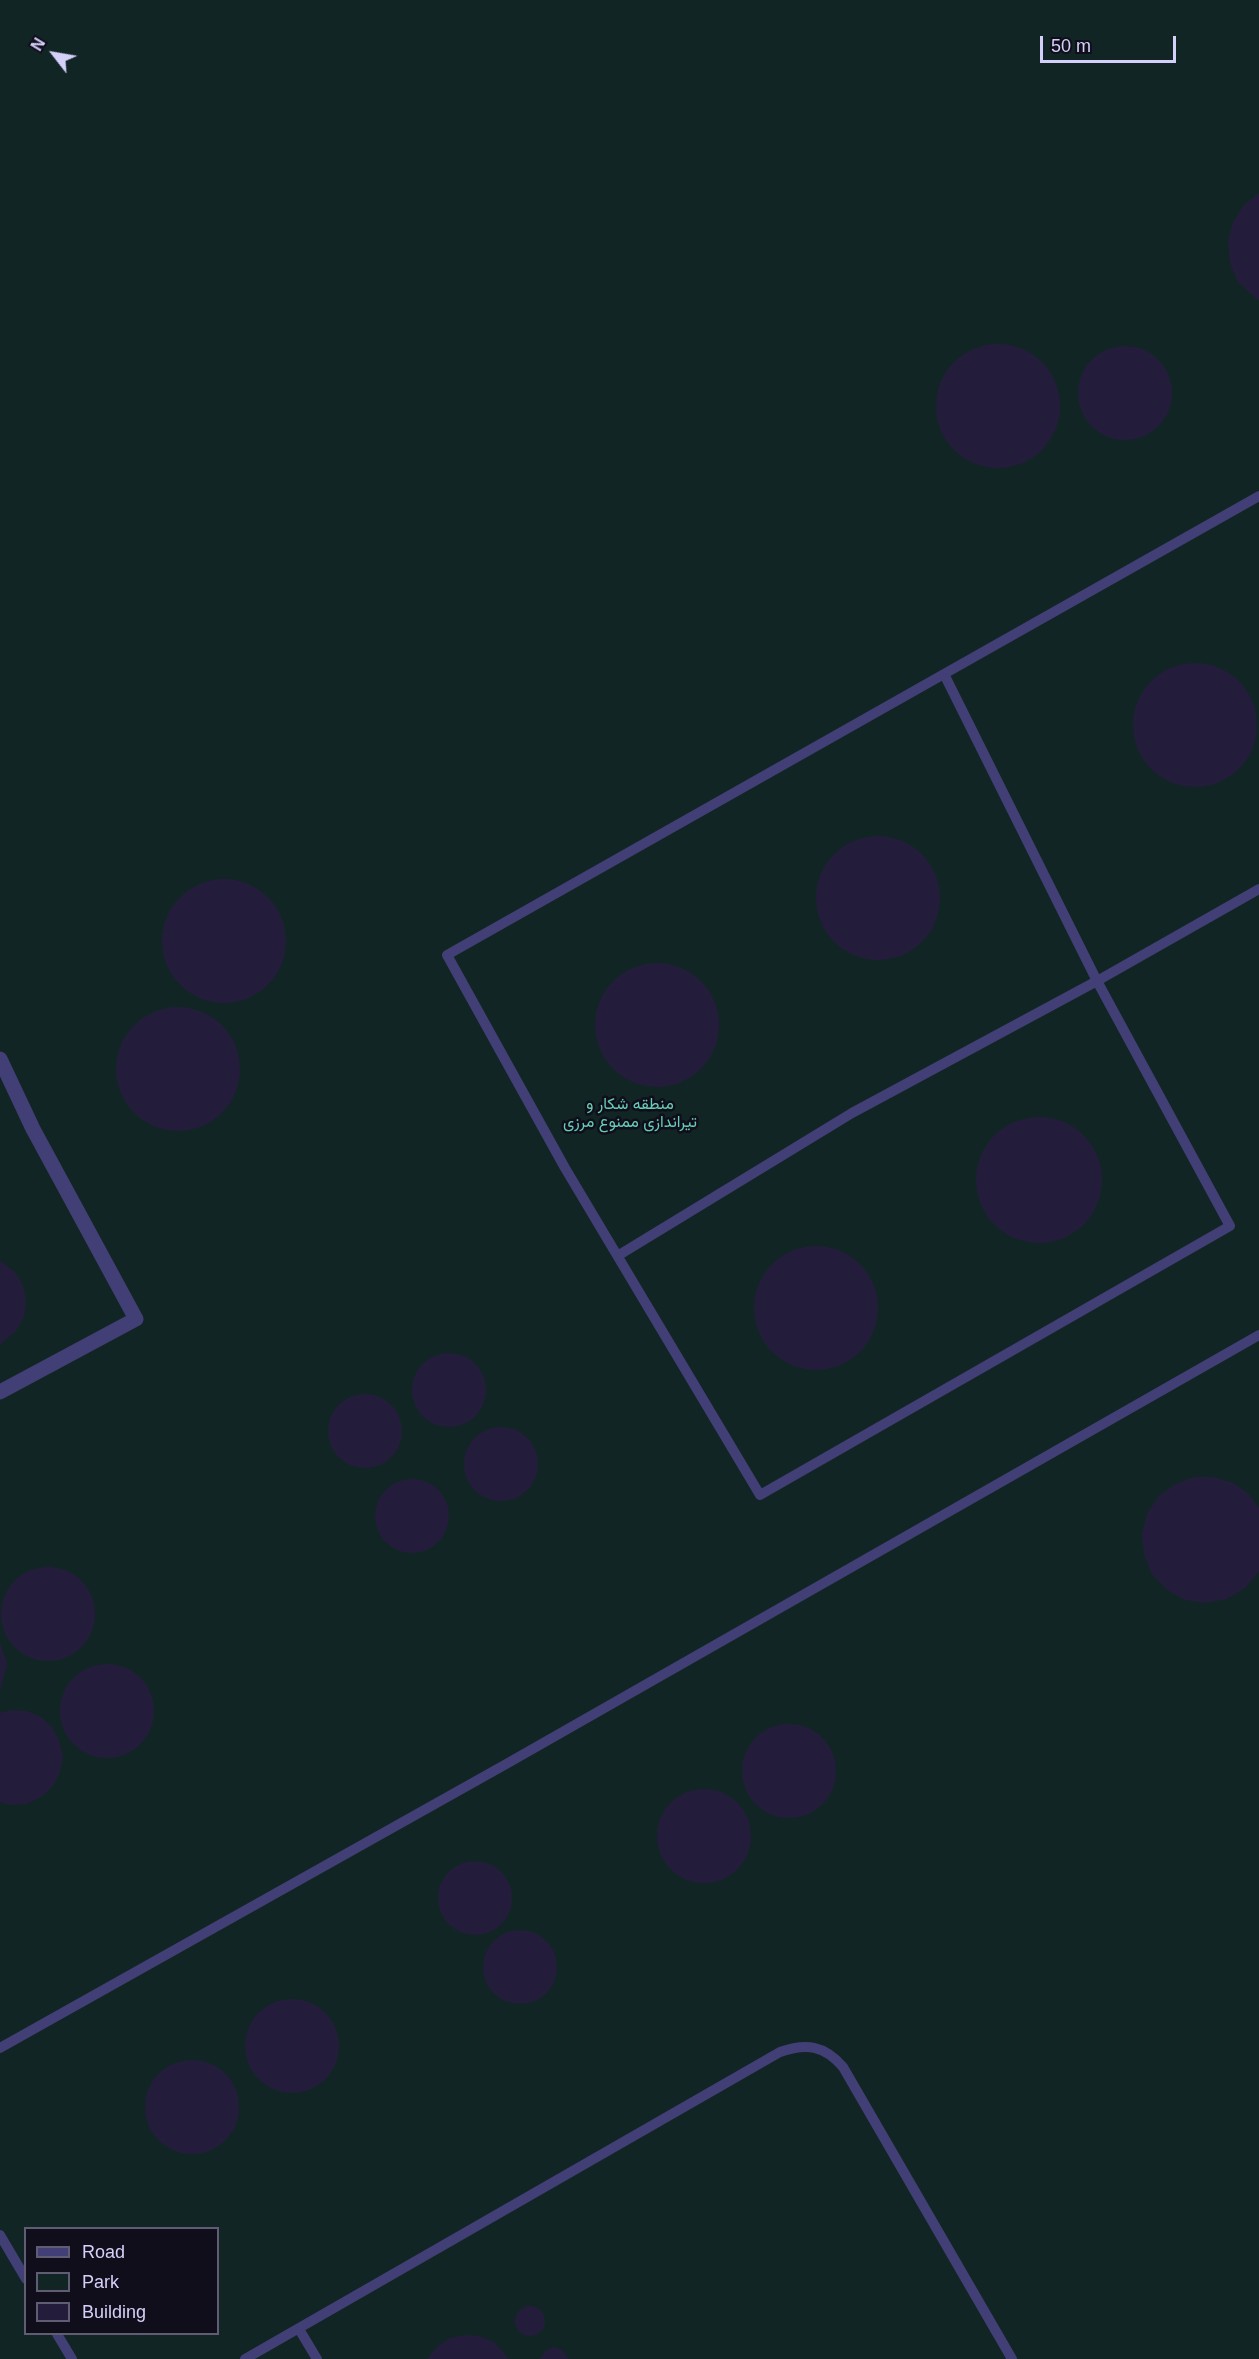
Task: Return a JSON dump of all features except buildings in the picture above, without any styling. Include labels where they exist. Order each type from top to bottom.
[{"type":"street","points":[[0,1059],[33,1129],[136,1319],[0,1392]]},
{"type":"lane","points":[[944,674],[1097,981],[1230,1226],[760,1494],[565,1168],[447,955],[944,674],[1259,496]]},
{"type":"lane","points":[[619,1255],[852,1113],[1097,981],[1259,889]]},
{"type":"lane","points":[[0,2048],[508,1763],[1259,1335]]},
{"type":"lane","points":[[245,2359],[780,2052],[808,2045],[834,2056],[843,2067],[1012,2359]]},
{"type":"lane","points":[[0,2235],[24,2276]]},
{"type":"lane","points":[[299,2329],[317,2359]]},
{"type":"lane","points":[[58,2335],[72,2359]]},
{"type":"green space","name":"منطقه شکار و تیراندازی ممنوع مرزی","points":[[0,0],[1259,0],[1259,2359],[0,2359]]}]
